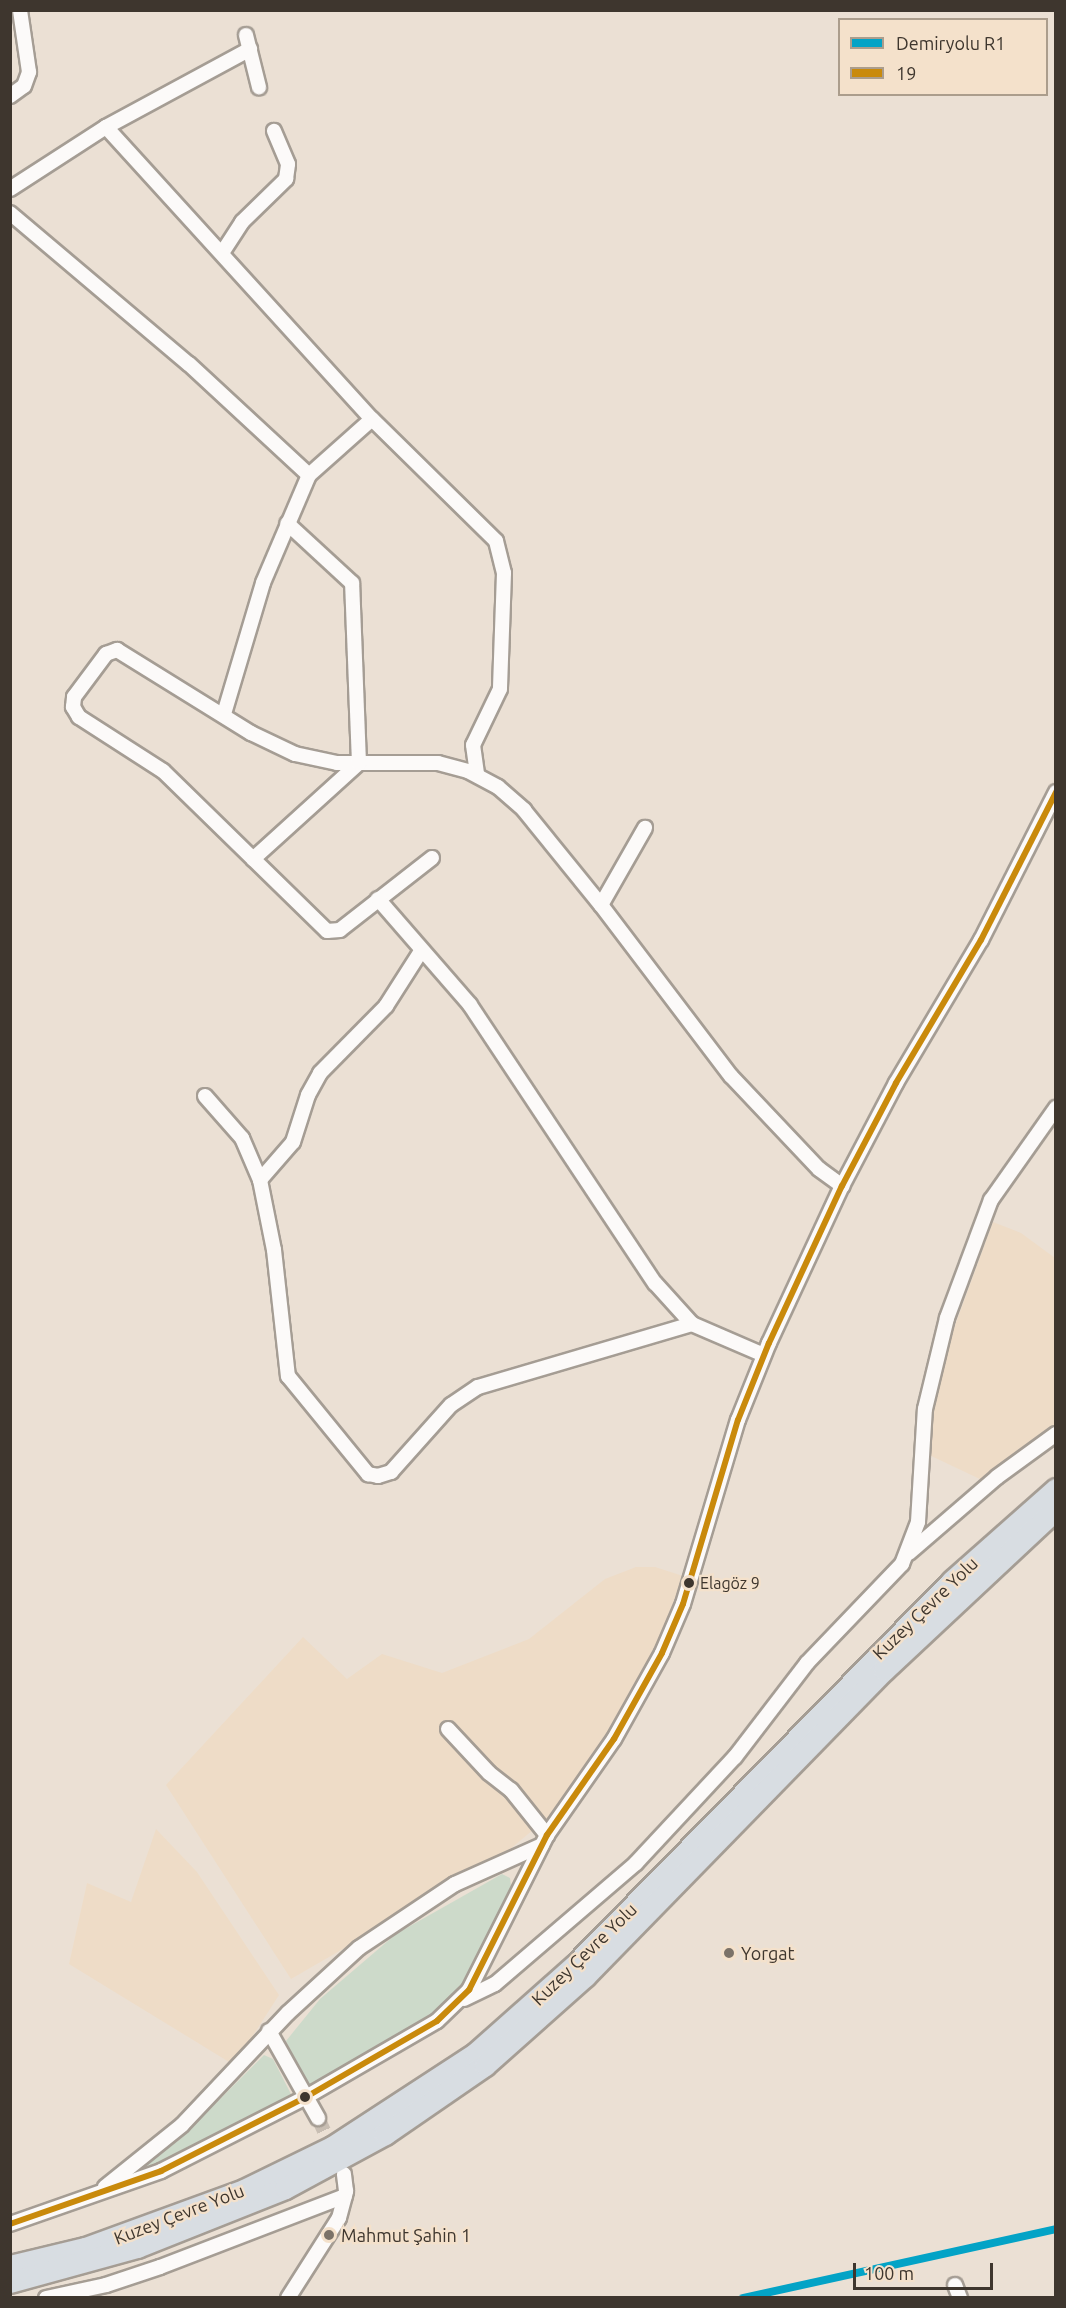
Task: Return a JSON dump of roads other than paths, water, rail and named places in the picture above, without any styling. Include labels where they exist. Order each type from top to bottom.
[{"type":"highway","name":"Kuzey Çevre Yolu","points":[[10,2266],[85,2248],[244,2190],[332,2147],[476,2053],[575,1965],[936,1596],[1056,1489]]},
{"type":"highway","name":"Kuzey Çevre Yolu","points":[[10,2282],[137,2247],[285,2188],[385,2134],[486,2065],[585,1977],[892,1661],[1056,1509]]},
{"type":"street","points":[[10,96],[24,86],[29,72],[20,10]]},
{"type":"street","points":[[246,35],[259,87]]},
{"type":"street","points":[[10,189],[106,127],[250,49]]},
{"type":"street","points":[[106,127],[372,419],[492,535],[502,555],[500,689],[489,719],[473,745],[477,775]]},
{"type":"street","points":[[222,253],[242,222],[286,179],[288,164],[274,131]]},
{"type":"street","points":[[10,213],[189,364],[309,475]]},
{"type":"street","points":[[224,714],[263,583],[309,475],[372,419]]},
{"type":"street","points":[[287,523],[352,583],[359,763]]},
{"type":"street","points":[[432,858],[340,930],[327,931],[147,758],[79,717],[73,701],[104,657],[117,650],[224,714],[251,733],[295,754],[324,761],[359,763],[421,761],[477,775],[524,810],[601,905],[730,1076],[819,1169],[842,1186]]},
{"type":"street","points":[[253,859],[359,763]]},
{"type":"street","points":[[10,2224],[83,2202],[161,2171],[306,2097],[437,2021],[459,2001],[483,1969],[545,1840],[614,1739],[673,1629],[702,1549],[738,1420],[764,1355],[842,1186],[896,1083],[981,940],[1056,792]]},
{"type":"street","points":[[601,905],[645,828]]},
{"type":"street","points":[[378,899],[470,1005],[610,1221],[655,1283],[693,1324],[764,1355]]},
{"type":"street","points":[[260,1180],[281,1160],[293,1142],[308,1095],[320,1073],[392,999],[422,951]]},
{"type":"street","points":[[205,1096],[242,1138],[260,1180],[274,1250],[288,1376],[368,1474],[383,1476],[391,1472],[451,1404],[478,1387],[693,1324]]},
{"type":"street","points":[[908,1555],[920,1509],[920,1447],[928,1390],[947,1318],[991,1200],[1056,1108]]},
{"type":"street","points":[[459,2001],[495,1984],[557,1934],[636,1863],[735,1757],[807,1664],[908,1555],[997,1477],[1056,1434]]},
{"type":"street","points":[[448,1729],[489,1773],[511,1790],[545,1840]]},
{"type":"street","points":[[83,2202],[182,2125],[269,2031],[359,1948],[408,1912],[479,1872],[545,1840]]},
{"type":"street","points":[[269,2031],[318,2118]]},
{"type":"street","points":[[288,2298],[335,2226],[345,2196],[344,2174]]},
{"type":"street","points":[[46,2298],[106,2285],[345,2196]]},
{"type":"tunnel","points":[[318,2118],[334,2153]]},
{"type":"rail line","name":"R1","points":[[743,2298],[1056,2229]]},
{"type":"place","name":"Elagöz 9","points":[[689,1583]]},
{"type":"place","name":"Yorgat","points":[[729,1953]]},
{"type":"place","name":"Mahmut Şahin 1","points":[[329,2235]]}]
